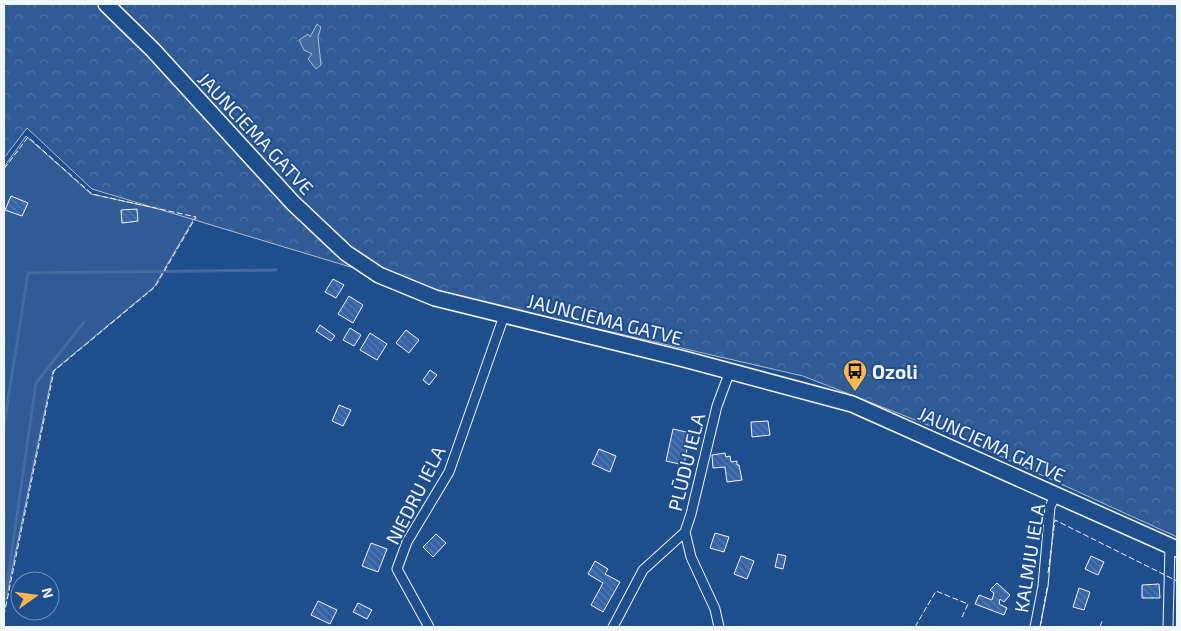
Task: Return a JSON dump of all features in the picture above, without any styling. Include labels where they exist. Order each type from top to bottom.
[{"type":"main road","name":"JAUNCIEMA GATVE","points":[[106,4],[153,50],[293,203],[346,253],[379,275],[435,298],[730,371],[852,404],[1173,547]]},
{"type":"street","name":"NIEDRU IELA","points":[[429,627],[397,569],[407,542],[449,472],[504,316]]},
{"type":"street","name":"PLŪDU IELA","points":[[613,627],[643,570],[685,532],[717,406],[730,371]]},
{"type":"street","name":"KALMJU IELA","points":[[1034,627],[1043,586],[1050,507],[1056,494]]},
{"type":"street","points":[[685,532],[691,557],[715,609],[719,627]]},
{"type":"street","points":[[1168,627],[1173,547]]},
{"type":"shaded area","points":[[317,24],[321,27],[318,37],[321,65],[316,69],[308,59],[312,54],[304,50],[299,40],[308,34],[310,37]]},
{"type":"shaded area","points":[[26,136],[91,194],[195,217],[154,287],[53,371],[12,571],[10,571],[4,609],[4,167]]},
{"type":"green space","points":[[4,4],[1177,4],[1177,537],[956,436],[803,376],[420,288],[92,189],[27,128],[4,158]]},
{"type":"building","points":[[11,196],[28,203],[22,216],[5,210]]},
{"type":"building","points":[[137,209],[138,221],[122,223],[121,210]]},
{"type":"building","points":[[333,279],[344,285],[336,298],[325,292]]},
{"type":"building","points":[[349,296],[363,305],[353,323],[338,314]]},
{"type":"building","points":[[320,325],[335,336],[331,341],[316,331]]},
{"type":"building","points":[[350,328],[361,335],[354,346],[343,340]]},
{"type":"building","points":[[406,330],[419,340],[409,353],[396,343]]},
{"type":"building","points":[[370,333],[387,344],[377,360],[360,350]]},
{"type":"building","points":[[430,370],[437,375],[429,385],[423,380]]},
{"type":"building","points":[[339,405],[351,410],[343,426],[332,421]]},
{"type":"building","points":[[768,421],[770,435],[752,437],[751,422]]},
{"type":"building","points":[[673,429],[690,433],[684,465],[666,461]]},
{"type":"building","points":[[599,449],[616,456],[610,472],[592,464]]},
{"type":"building","points":[[725,453],[726,457],[730,456],[731,462],[737,461],[742,480],[727,482],[725,467],[713,468],[712,455]]},
{"type":"building","points":[[715,533],[729,537],[724,552],[710,548]]},
{"type":"building","points":[[436,534],[446,543],[433,557],[423,547]]},
{"type":"building","points":[[371,543],[387,549],[378,572],[362,566]]},
{"type":"building","points":[[778,554],[786,556],[783,569],[775,567]]},
{"type":"building","points":[[741,556],[754,561],[747,579],[734,574]]},
{"type":"building","points":[[1091,556],[1104,562],[1098,575],[1085,569]]},
{"type":"building","points":[[595,561],[608,569],[605,574],[620,582],[603,612],[591,605],[603,583],[588,574]]},
{"type":"building","points":[[997,583],[1010,595],[1004,602],[1000,599],[999,604],[1007,608],[1004,615],[975,604],[979,595],[992,600],[994,593],[990,590]]},
{"type":"building","points":[[1159,584],[1160,598],[1142,598],[1142,585]]},
{"type":"building","points":[[1079,588],[1090,592],[1084,610],[1073,607]]},
{"type":"building","points":[[318,601],[337,610],[330,624],[311,615]]},
{"type":"building","points":[[358,603],[372,610],[367,619],[353,612]]},
{"type":"waterway","points":[[4,425],[28,273],[276,270]]},
{"type":"waterway","points":[[4,606],[36,383],[84,322]]},
{"type":"fence","points":[[4,169],[28,137],[92,194],[196,217],[155,287],[54,371],[4,615]]},
{"type":"fence","points":[[1048,573],[1055,520],[1177,581]]},
{"type":"fence","points":[[1040,627],[1047,588]]},
{"type":"fence","points":[[915,627],[936,591],[968,604],[962,617]]},
{"type":"fence","points":[[1100,627],[1102,621]]},
{"type":"place","name":"Ozoli","points":[[855,392]]}]
